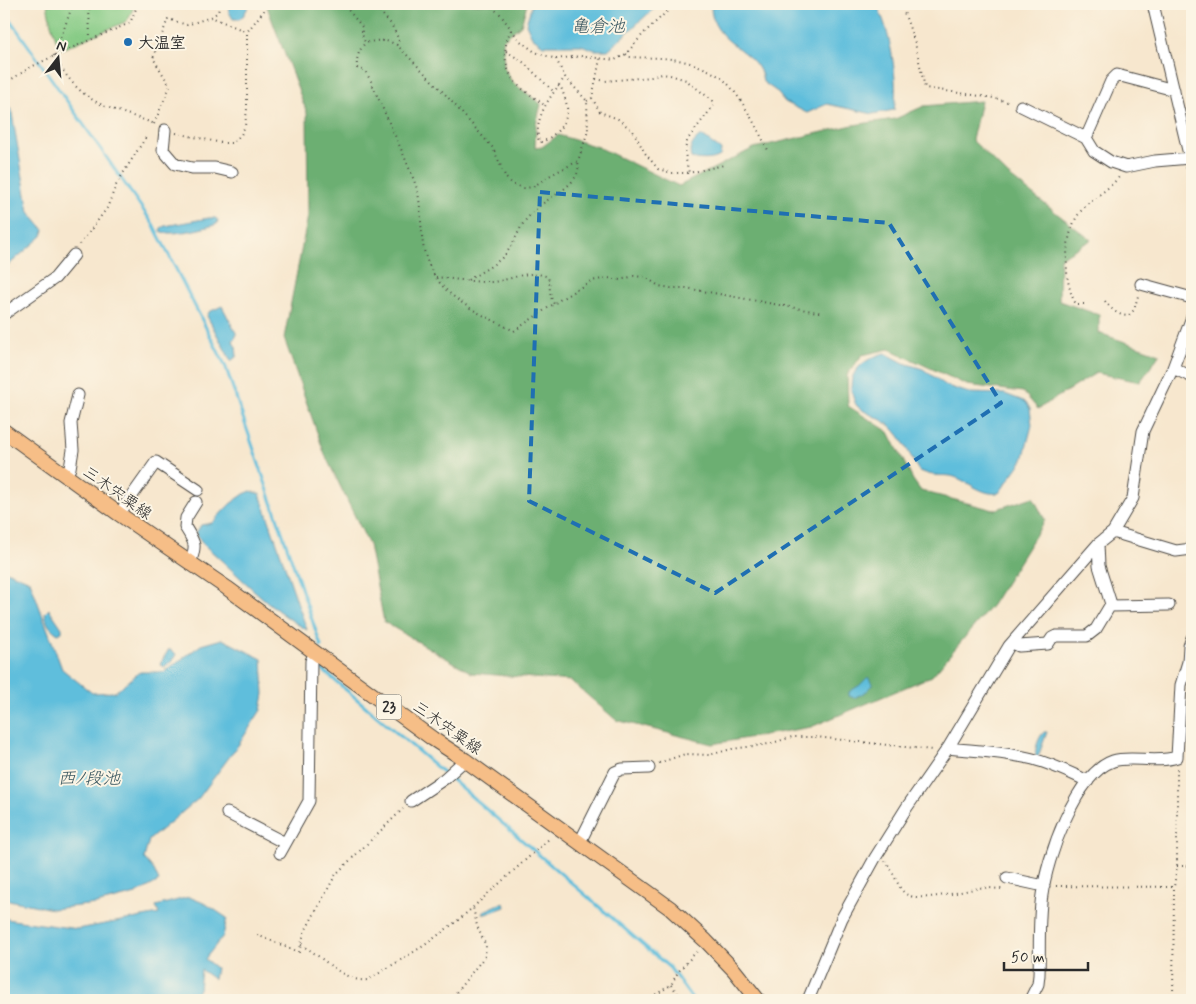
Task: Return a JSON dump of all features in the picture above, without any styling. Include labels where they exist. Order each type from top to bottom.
[{"type":"main road","name":"三木宍粟線","points":[[4,431],[670,908],[734,970],[758,1000]]},
{"type":"street","points":[[1021,106],[1086,138],[1094,151],[1111,162],[1126,167],[1155,161],[1191,163],[1188,134],[1174,90],[1153,4]]},
{"type":"street","points":[[1086,138],[1110,81],[1117,74],[1174,90]]},
{"type":"street","points":[[165,130],[163,150],[175,164],[192,168],[215,168],[232,172]]},
{"type":"street","points":[[4,314],[55,278],[74,255]]},
{"type":"street","points":[[1141,284],[1192,298]]},
{"type":"street","points":[[808,1000],[842,918],[876,856],[946,750],[1012,643],[1098,544],[1113,532],[1133,498],[1143,431],[1173,368],[1192,317]]},
{"type":"street","points":[[1173,368],[1192,377]]},
{"type":"street","points":[[66,476],[70,468],[73,450],[70,423],[78,394]]},
{"type":"street","points":[[119,514],[156,462],[197,496],[186,518],[185,527],[194,541],[196,550],[190,563]]},
{"type":"street","points":[[1113,532],[1176,551],[1192,549]]},
{"type":"street","points":[[1012,643],[1019,646],[1048,644],[1056,636],[1087,636],[1096,629],[1111,604],[1108,589],[1099,566],[1098,544]]},
{"type":"street","points":[[1110,606],[1169,605]]},
{"type":"street","points":[[1030,1000],[1038,984],[1039,976],[1040,905],[1048,869],[1062,827],[1083,786],[1102,766],[1114,760],[1167,760],[1177,757],[1181,685],[1190,662],[1189,646],[1192,638]]},
{"type":"street","points":[[227,813],[282,848],[309,801],[311,661],[315,653]]},
{"type":"street","points":[[946,750],[1018,756],[1064,770],[1088,781]]},
{"type":"street","points":[[411,801],[444,779],[465,760]]},
{"type":"street","points":[[580,842],[615,772],[622,769],[649,768]]},
{"type":"street","points":[[1006,884],[1044,886]]},
{"type":"path","points":[[73,4],[54,56],[72,83],[94,102],[108,109],[154,124],[165,130],[222,143],[232,142],[241,135],[245,126],[247,109],[247,32],[269,4]]},
{"type":"path","points":[[89,4],[90,40]]},
{"type":"path","points":[[4,84],[43,61],[130,23],[137,5],[130,4]]},
{"type":"path","points":[[154,124],[170,86],[153,58],[168,19],[187,25],[212,17],[218,12],[220,4]]},
{"type":"path","points":[[341,4],[346,7],[349,14],[360,24],[362,38],[365,42]]},
{"type":"path","points":[[373,4],[391,24],[398,40],[397,45]]},
{"type":"path","points":[[488,4],[500,14],[526,47],[556,59],[580,56],[615,60],[626,54],[644,33],[675,4]]},
{"type":"path","points":[[901,4],[914,43],[925,88],[994,98],[1021,106]]},
{"type":"path","points":[[212,17],[247,32]]},
{"type":"path","points":[[511,30],[507,38],[506,51],[507,65],[513,79],[521,88],[544,105]]},
{"type":"path","points":[[578,161],[547,176],[533,187],[524,188],[514,185],[506,178],[492,148],[444,93],[397,45],[388,40],[378,40],[365,42],[360,50],[356,62],[357,68],[365,71],[371,81],[416,188],[425,252],[438,283],[456,300],[478,313],[514,331],[591,281],[608,278],[620,280],[634,276],[645,277],[658,286],[695,290],[822,313]]},
{"type":"path","points":[[506,51],[523,62],[554,92]]},
{"type":"path","points":[[626,54],[629,58],[672,59],[694,64],[725,81],[745,109],[768,150]]},
{"type":"path","points":[[468,280],[491,267],[506,254],[520,227],[536,209],[572,182],[577,175],[578,161],[588,131],[587,101],[565,77],[556,59]]},
{"type":"path","points":[[600,59],[592,98],[600,112],[618,119],[633,131],[645,153],[658,169],[672,173],[690,172],[724,165]]},
{"type":"path","points":[[596,78],[605,81],[651,77],[662,74],[670,75],[686,80],[713,100],[714,105],[688,139],[685,146],[684,152],[690,172]]},
{"type":"path","points":[[558,86],[561,87],[568,109],[564,124],[552,136],[539,142],[539,129],[544,105],[558,86],[565,77]]},
{"type":"path","points":[[587,101],[592,98]]},
{"type":"path","points":[[74,255],[107,208],[117,184],[146,137]]},
{"type":"path","points":[[1084,304],[1076,304],[1068,284],[1066,250],[1072,230],[1080,212],[1112,185],[1126,167]]},
{"type":"path","points":[[436,277],[491,282],[541,273],[550,279],[549,291],[554,304]]},
{"type":"path","points":[[1105,301],[1120,316],[1128,316],[1134,310],[1141,284]]},
{"type":"path","points":[[649,768],[685,754],[709,755],[732,749],[769,744],[792,737],[816,737],[946,750]]},
{"type":"path","points":[[1173,1000],[1177,757]]},
{"type":"path","points":[[257,935],[299,952],[304,933],[336,874],[411,801]]},
{"type":"path","points":[[301,945],[342,972],[360,981],[368,980],[425,945],[473,906],[554,834],[558,827]]},
{"type":"path","points":[[876,856],[891,867],[905,894],[913,897],[932,897],[1006,884]]},
{"type":"path","points":[[1176,866],[1192,866]]},
{"type":"path","points":[[1044,886],[1174,887]]},
{"type":"path","points":[[450,1000],[485,956],[486,946],[477,926],[473,906]]},
{"type":"path","points":[[647,1000],[671,985],[678,972],[706,941]]},
{"type":"path","points":[[671,985],[683,1000]]},
{"type":"highlighted area","points":[[540,192],[889,223],[1001,403],[715,593],[529,501]]},
{"type":"green space","points":[[47,4],[135,4],[129,18],[125,22],[62,49],[59,48],[51,24]]},
{"type":"green space","points":[[266,4],[527,4],[521,25],[503,40],[504,67],[512,82],[541,104],[536,125],[535,148],[542,147],[558,135],[598,147],[679,186],[754,148],[853,125],[895,119],[924,106],[981,101],[972,140],[1009,176],[1091,240],[1060,258],[1059,301],[1099,315],[1099,333],[1160,354],[1140,382],[1096,373],[1038,409],[1023,392],[967,385],[889,349],[862,355],[847,375],[848,406],[889,432],[913,480],[921,491],[994,510],[1033,497],[1045,520],[992,605],[932,676],[811,727],[712,744],[616,720],[571,681],[472,673],[384,622],[369,545],[325,455],[284,338],[308,216],[307,113]]},
{"type":"water","points":[[228,4],[250,4],[243,16],[239,19],[233,19],[229,12]]},
{"type":"water","name":"亀倉池","points":[[532,4],[659,4],[608,50],[595,50],[581,45],[543,45],[532,37],[526,24]]},
{"type":"water","points":[[876,4],[885,26],[892,56],[895,85],[894,110],[873,114],[827,104],[807,113],[785,102],[776,91],[763,82],[760,71],[754,62],[718,30],[713,19],[711,5]]},
{"type":"water","points":[[11,108],[29,212],[44,230],[42,236],[4,269],[4,111]]},
{"type":"water","points":[[702,136],[721,150],[720,156],[702,160],[691,158],[690,151],[692,145],[696,139]]},
{"type":"water","points":[[209,218],[218,220],[217,224],[197,230],[171,233],[160,231],[165,226]]},
{"type":"water","points":[[222,306],[236,333],[233,342],[236,347],[237,356],[231,361],[207,316],[209,312]]},
{"type":"water","points":[[885,353],[904,363],[923,369],[947,386],[969,393],[1005,394],[1026,402],[1030,409],[1032,425],[1023,460],[999,493],[980,490],[951,476],[932,475],[919,471],[899,435],[881,420],[857,406],[853,398],[851,384],[855,371],[865,362]]},
{"type":"water","points":[[251,491],[260,494],[307,630],[253,590],[203,544],[196,533],[201,525],[212,523],[230,504]]},
{"type":"water","name":"西ﾉ段池","points":[[4,570],[30,581],[62,669],[92,693],[115,692],[140,672],[164,672],[201,645],[222,639],[262,659],[264,694],[261,710],[239,744],[198,799],[149,840],[144,858],[154,870],[159,881],[136,894],[96,904],[52,909],[4,899]]},
{"type":"water","points":[[49,609],[62,628],[62,632],[58,634],[47,622],[45,613]]},
{"type":"water","points":[[169,649],[176,654],[171,662],[163,667],[160,664]]},
{"type":"water","points":[[868,677],[873,685],[867,691],[854,698],[849,696],[849,692]]},
{"type":"water","points":[[1044,732],[1047,732],[1038,757],[1036,757],[1037,743]]},
{"type":"water","points":[[189,897],[206,904],[227,918],[223,936],[205,959],[216,968],[214,979],[201,970],[199,989],[192,1000],[4,1000],[4,918],[78,929],[159,914],[156,906]]},
{"type":"water","points":[[504,902],[505,907],[482,914],[484,911]]},
{"type":"waterway","points":[[4,11],[153,224],[225,365],[321,646]]},
{"type":"waterway","points":[[318,666],[445,774]]},
{"type":"waterway","points":[[450,778],[670,968],[693,1000]]},
{"type":"place","name":"大温室","points":[[128,42]]}]
